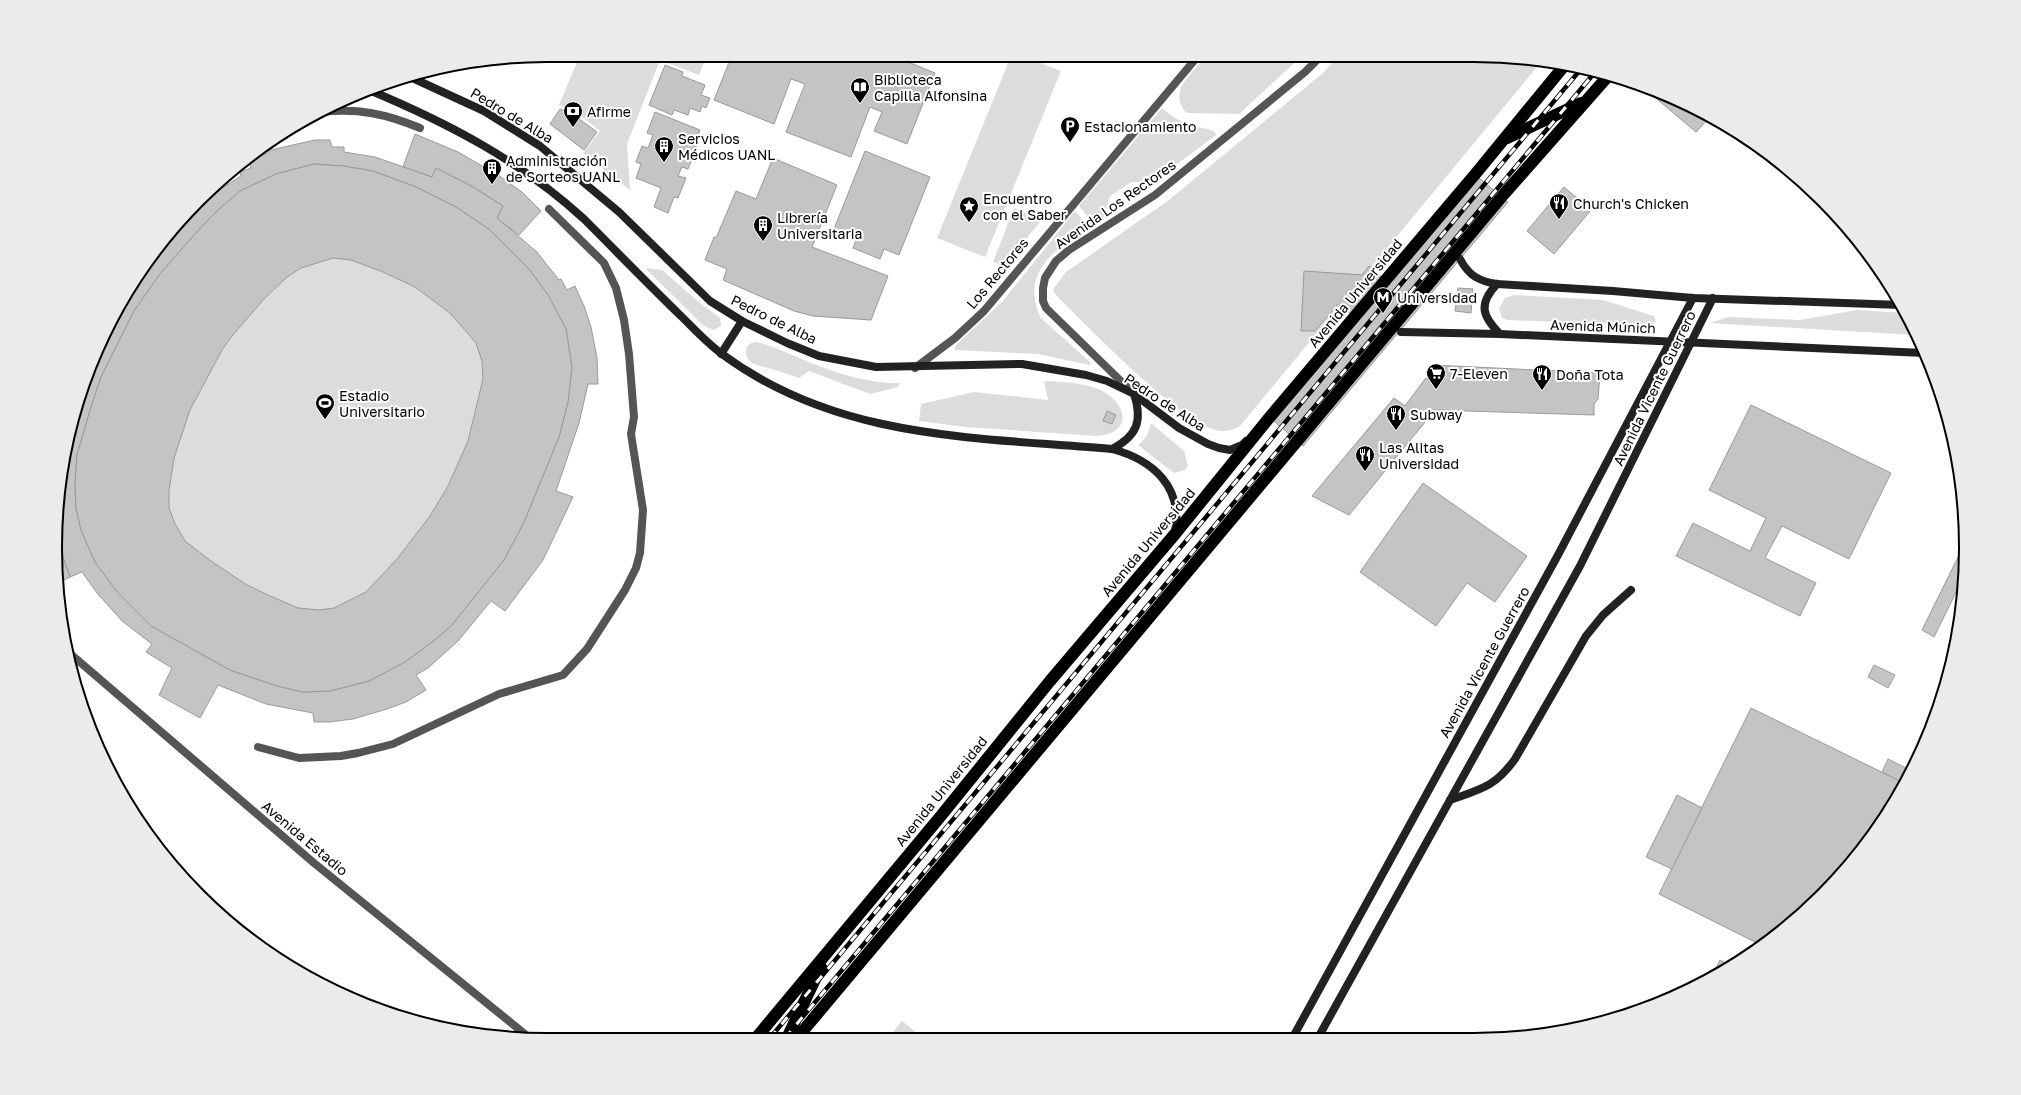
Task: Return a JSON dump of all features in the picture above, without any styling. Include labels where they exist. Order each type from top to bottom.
[{"type":"highway","name":"Avenida Universidad","points":[[760,1033],[940,817],[1050,681],[1175,534],[1269,418],[1561,70]]},
{"type":"highway","points":[[801,1033],[1504,194],[1604,80]]},
{"type":"highway","points":[[1504,139],[1586,101]]},
{"type":"highway","points":[[789,1033],[830,949]]},
{"type":"main road","name":"Pedro de Alba","points":[[417,80],[484,111],[540,146],[619,212],[710,301],[742,321],[787,344],[818,356],[861,365],[915,368],[991,364],[1037,366],[1096,378],[1134,394],[1188,435],[1219,448],[1230,450],[1242,445],[1269,418]]},
{"type":"main road","points":[[377,93],[424,114],[470,137],[506,159],[564,200],[721,354],[742,368],[781,390],[848,417],[920,432],[1112,449],[1130,455],[1146,464],[1168,486],[1174,498],[1178,516],[1175,534]]},
{"type":"main road","points":[[1460,259],[1465,269],[1475,278],[1482,282],[1497,284],[1613,291],[1693,298],[1894,305]]},
{"type":"main road","points":[[1497,284],[1489,293],[1484,309],[1485,317],[1500,334]]},
{"type":"main road","name":"Avenida Vicente Guerrero","points":[[1296,1033],[1558,555],[1672,342],[1693,298]]},
{"type":"main road","name":"Avenida Vicente Guerrero","points":[[1320,1033],[1580,566],[1713,298]]},
{"type":"main road","points":[[721,354],[742,321]]},
{"type":"main road","name":"Avenida Múnich","points":[[1401,332],[1500,334],[1691,342],[1918,354]]},
{"type":"main road","points":[[1112,449],[1128,439],[1136,425],[1138,407],[1134,394]]},
{"type":"main road","points":[[1450,800],[1490,785],[1503,775],[1515,759],[1586,636],[1603,615],[1631,590]]},
{"type":"street","name":"Los Rectores","points":[[915,368],[955,338],[984,311],[1193,62]]},
{"type":"street","name":"Avenida Los Rectores","points":[[1134,394],[1046,308],[1043,301],[1043,288],[1050,267],[1069,250],[1155,195],[1186,171],[1315,62]]},
{"type":"street","points":[[336,110],[376,113],[420,128]]},
{"type":"street","points":[[258,747],[299,758],[341,756],[372,750],[413,736],[461,710],[499,694],[563,675],[587,649],[625,590],[636,568],[640,553],[643,510],[631,434],[634,417],[629,354],[624,320],[616,288],[604,263],[549,208]]},
{"type":"street","name":"Avenida Estadio","points":[[75,659],[314,863],[523,1032]]},
{"type":"shaded area","points":[[577,62],[659,62],[627,144],[630,190],[583,153],[600,131],[576,112],[559,105]]},
{"type":"shaded area","points":[[665,62],[704,62],[699,75]]},
{"type":"shaded area","points":[[1009,62],[1038,62],[1061,71],[985,257],[937,238]]},
{"type":"shaded area","points":[[1202,62],[1295,62],[1239,114],[1187,113],[1181,105],[1179,97],[1180,90],[1189,76]]},
{"type":"shaded area","points":[[1333,62],[1474,62],[1538,66],[1240,426],[1231,430],[1222,431],[1206,426],[1186,414],[1162,396],[1113,351],[1053,291],[1066,272],[1169,200],[1323,73]]},
{"type":"shaded area","points":[[1162,108],[1180,121],[1215,132],[1216,135],[1153,182],[1132,182],[1110,196],[1103,219],[1089,228],[1088,217],[1079,206]]},
{"type":"shaded area","points":[[1014,208],[1042,220],[1003,266],[993,262]]},
{"type":"shaded area","points":[[1075,211],[1083,220],[1080,232],[1058,249],[1041,268],[1036,278],[1034,290],[1036,303],[1041,318],[1090,362],[1090,365],[1038,354],[955,350],[958,343],[1002,302]]},
{"type":"shaded area","name":"Estadio Universitario","points":[[194,235],[529,269],[451,626],[118,593]]},
{"type":"shaded area","points":[[645,268],[662,270],[701,304],[720,318],[721,326],[713,330],[704,326]]},
{"type":"shaded area","points":[[1514,295],[1603,300],[1654,316],[1656,321],[1651,325],[1507,320],[1502,318],[1499,309],[1505,298]]},
{"type":"shaded area","points":[[1857,310],[1898,313],[1910,335],[1709,323],[1729,317],[1800,320]]},
{"type":"shaded area","points":[[757,342],[827,369],[851,376],[876,382],[900,383],[898,387],[870,394],[809,371],[799,378],[759,366],[750,361],[747,358],[747,347],[751,343]]},
{"type":"shaded area","points":[[1044,381],[1085,385],[1108,394],[1115,401],[1122,416],[1121,423],[1117,430],[1108,434],[1096,436],[966,427],[919,421],[921,404],[974,392],[1048,400]]},
{"type":"shaded area","points":[[1151,423],[1184,451],[1188,466],[1185,470],[1174,473],[1138,445],[1147,436]]},
{"type":"shaded area","points":[[902,1021],[917,1033],[892,1033]]},
{"type":"building","name":"Biblioteca Capilla Alfonsina","points":[[729,62],[908,62],[935,73],[907,144],[874,131],[882,112],[870,107],[851,157],[786,132],[805,84],[791,79],[774,124],[714,100]]},
{"type":"building","points":[[665,65],[683,72],[682,76],[705,85],[701,95],[710,98],[706,108],[702,106],[700,112],[690,108],[688,115],[674,110],[672,115],[649,105]]},
{"type":"building","points":[[1655,98],[1706,122],[1696,132]]},
{"type":"building","name":"Afirme","points":[[560,109],[574,115],[597,132],[584,150],[550,124]]},
{"type":"building","name":"Servicios Médicos UANL","points":[[655,112],[700,130],[695,141],[689,139],[688,143],[697,147],[688,169],[682,167],[678,176],[686,178],[678,198],[674,197],[668,213],[654,207],[661,188],[636,178],[641,164],[636,162],[642,146],[648,148],[653,135],[647,133]]},
{"type":"building","name":"Administración de Sorteos UANL","points":[[415,134],[458,152],[498,175],[522,192],[541,211],[519,235],[497,218],[503,206],[473,187],[436,168],[432,177],[403,167]]},
{"type":"building","points":[[315,140],[330,140],[332,147],[344,147],[344,152],[375,157],[432,177],[436,168],[473,187],[503,206],[497,218],[537,252],[559,280],[561,279],[567,290],[575,286],[591,327],[597,358],[598,384],[588,384],[579,423],[556,491],[573,497],[543,560],[505,611],[491,601],[458,641],[428,668],[416,675],[426,690],[406,702],[353,719],[314,722],[313,713],[266,704],[218,685],[200,718],[159,695],[172,668],[146,652],[152,644],[122,621],[97,593],[82,572],[70,577],[62,555],[63,516],[71,453],[88,391],[112,333],[144,278],[182,227],[218,190],[241,176],[240,172],[251,168],[250,164],[269,150]],"holes":[[[314,164],[343,166],[373,171],[416,187],[456,207],[490,230],[529,269],[548,295],[566,329],[572,367],[568,402],[559,437],[524,522],[504,560],[451,626],[405,662],[369,681],[330,691],[303,692],[277,686],[230,670],[151,626],[118,593],[95,562],[81,530],[76,508],[75,485],[77,455],[101,377],[134,311],[160,274],[216,212],[240,191],[276,174]]]},
{"type":"building","points":[[865,151],[930,177],[899,255],[884,249],[880,259],[853,248],[857,238],[834,229]]},
{"type":"building","name":"Librería Universitaria","points":[[773,158],[837,185],[812,247],[888,276],[871,320],[813,316],[794,311],[723,280],[727,269],[705,260],[714,237],[716,238],[736,191],[756,199]]},
{"type":"building","points":[[314,164],[343,166],[373,171],[416,187],[456,207],[490,230],[529,269],[548,295],[566,329],[572,367],[568,402],[559,437],[524,522],[504,560],[451,626],[436,639],[405,662],[369,681],[330,691],[303,692],[277,686],[230,670],[151,626],[118,593],[95,562],[81,530],[76,508],[75,485],[77,455],[91,407],[101,377],[134,311],[160,274],[216,212],[240,191],[276,174]],"holes":[[[333,258],[351,260],[383,272],[415,287],[450,313],[476,343],[482,361],[483,379],[468,441],[448,486],[430,516],[397,559],[366,592],[334,608],[319,610],[298,608],[247,585],[211,561],[185,541],[175,524],[169,508],[169,491],[174,458],[190,410],[222,350],[264,299],[287,277],[301,268]]]},
{"type":"building","points":[[1473,173],[1508,202],[1303,446],[1268,416],[1352,315],[1338,304],[1315,331],[1301,331],[1304,271],[1362,275],[1369,266],[1384,279]]},
{"type":"building","name":"Church's Chicken","points":[[1564,187],[1591,210],[1554,254],[1527,231]]},
{"type":"building","points":[[1458,288],[1473,289],[1471,313],[1455,311]]},
{"type":"building","points":[[1432,365],[1600,373],[1598,399],[1594,404],[1594,415],[1435,410],[1349,515],[1312,496],[1394,398],[1405,406],[1425,379],[1432,376]]},
{"type":"building","points":[[1751,405],[1891,473],[1849,559],[1782,526],[1765,558],[1816,583],[1800,616],[1676,556],[1693,523],[1750,551],[1766,518],[1709,490]]},
{"type":"building","points":[[1107,411],[1116,415],[1112,424],[1103,421]]},
{"type":"building","points":[[1423,483],[1527,556],[1495,602],[1467,583],[1436,626],[1360,572]]},
{"type":"building","points":[[62,555],[70,577],[63,580]]},
{"type":"building","points":[[1959,556],[1957,590],[1934,637],[1922,630]]},
{"type":"building","points":[[1874,665],[1895,675],[1888,688],[1868,677]]},
{"type":"building","points":[[1751,708],[1899,781],[1877,817],[1839,868],[1794,913],[1756,942],[1659,894]]},
{"type":"building","points":[[1888,759],[1906,768],[1899,781],[1882,772]]},
{"type":"building","points":[[1677,795],[1702,808],[1672,869],[1646,857]]},
{"type":"building","points":[[1720,960],[1725,963],[1716,968]]},
{"type":"railway","points":[[774,1033],[1577,73]]},
{"type":"railway","points":[[789,1033],[1591,77]]},
{"type":"place","name":"Biblioteca Capilla Alfonsina","points":[[860,104]]},
{"type":"place","name":"Afirme","points":[[573,128]]},
{"type":"place","name":"Estacionamiento","points":[[1070,143]]},
{"type":"place","name":"Servicios Médicos UANL","points":[[664,163]]},
{"type":"place","name":"Administración de Sorteos UANL","points":[[492,185]]},
{"type":"place","name":"Church's Chicken","points":[[1559,220]]},
{"type":"place","name":"Encuentro con el Saber","points":[[969,223]]},
{"type":"place","name":"Librería Universitaria","points":[[763,242]]},
{"type":"place","name":"Universidad","points":[[1383,314]]},
{"type":"place","name":"7-Eleven","points":[[1436,390]]},
{"type":"place","name":"Doña Tota","points":[[1542,391]]},
{"type":"place","name":"Estadio Universitario","points":[[325,420]]},
{"type":"place","name":"Subway","points":[[1396,431]]},
{"type":"place","name":"Las Alitas Universidad","points":[[1365,472]]}]
